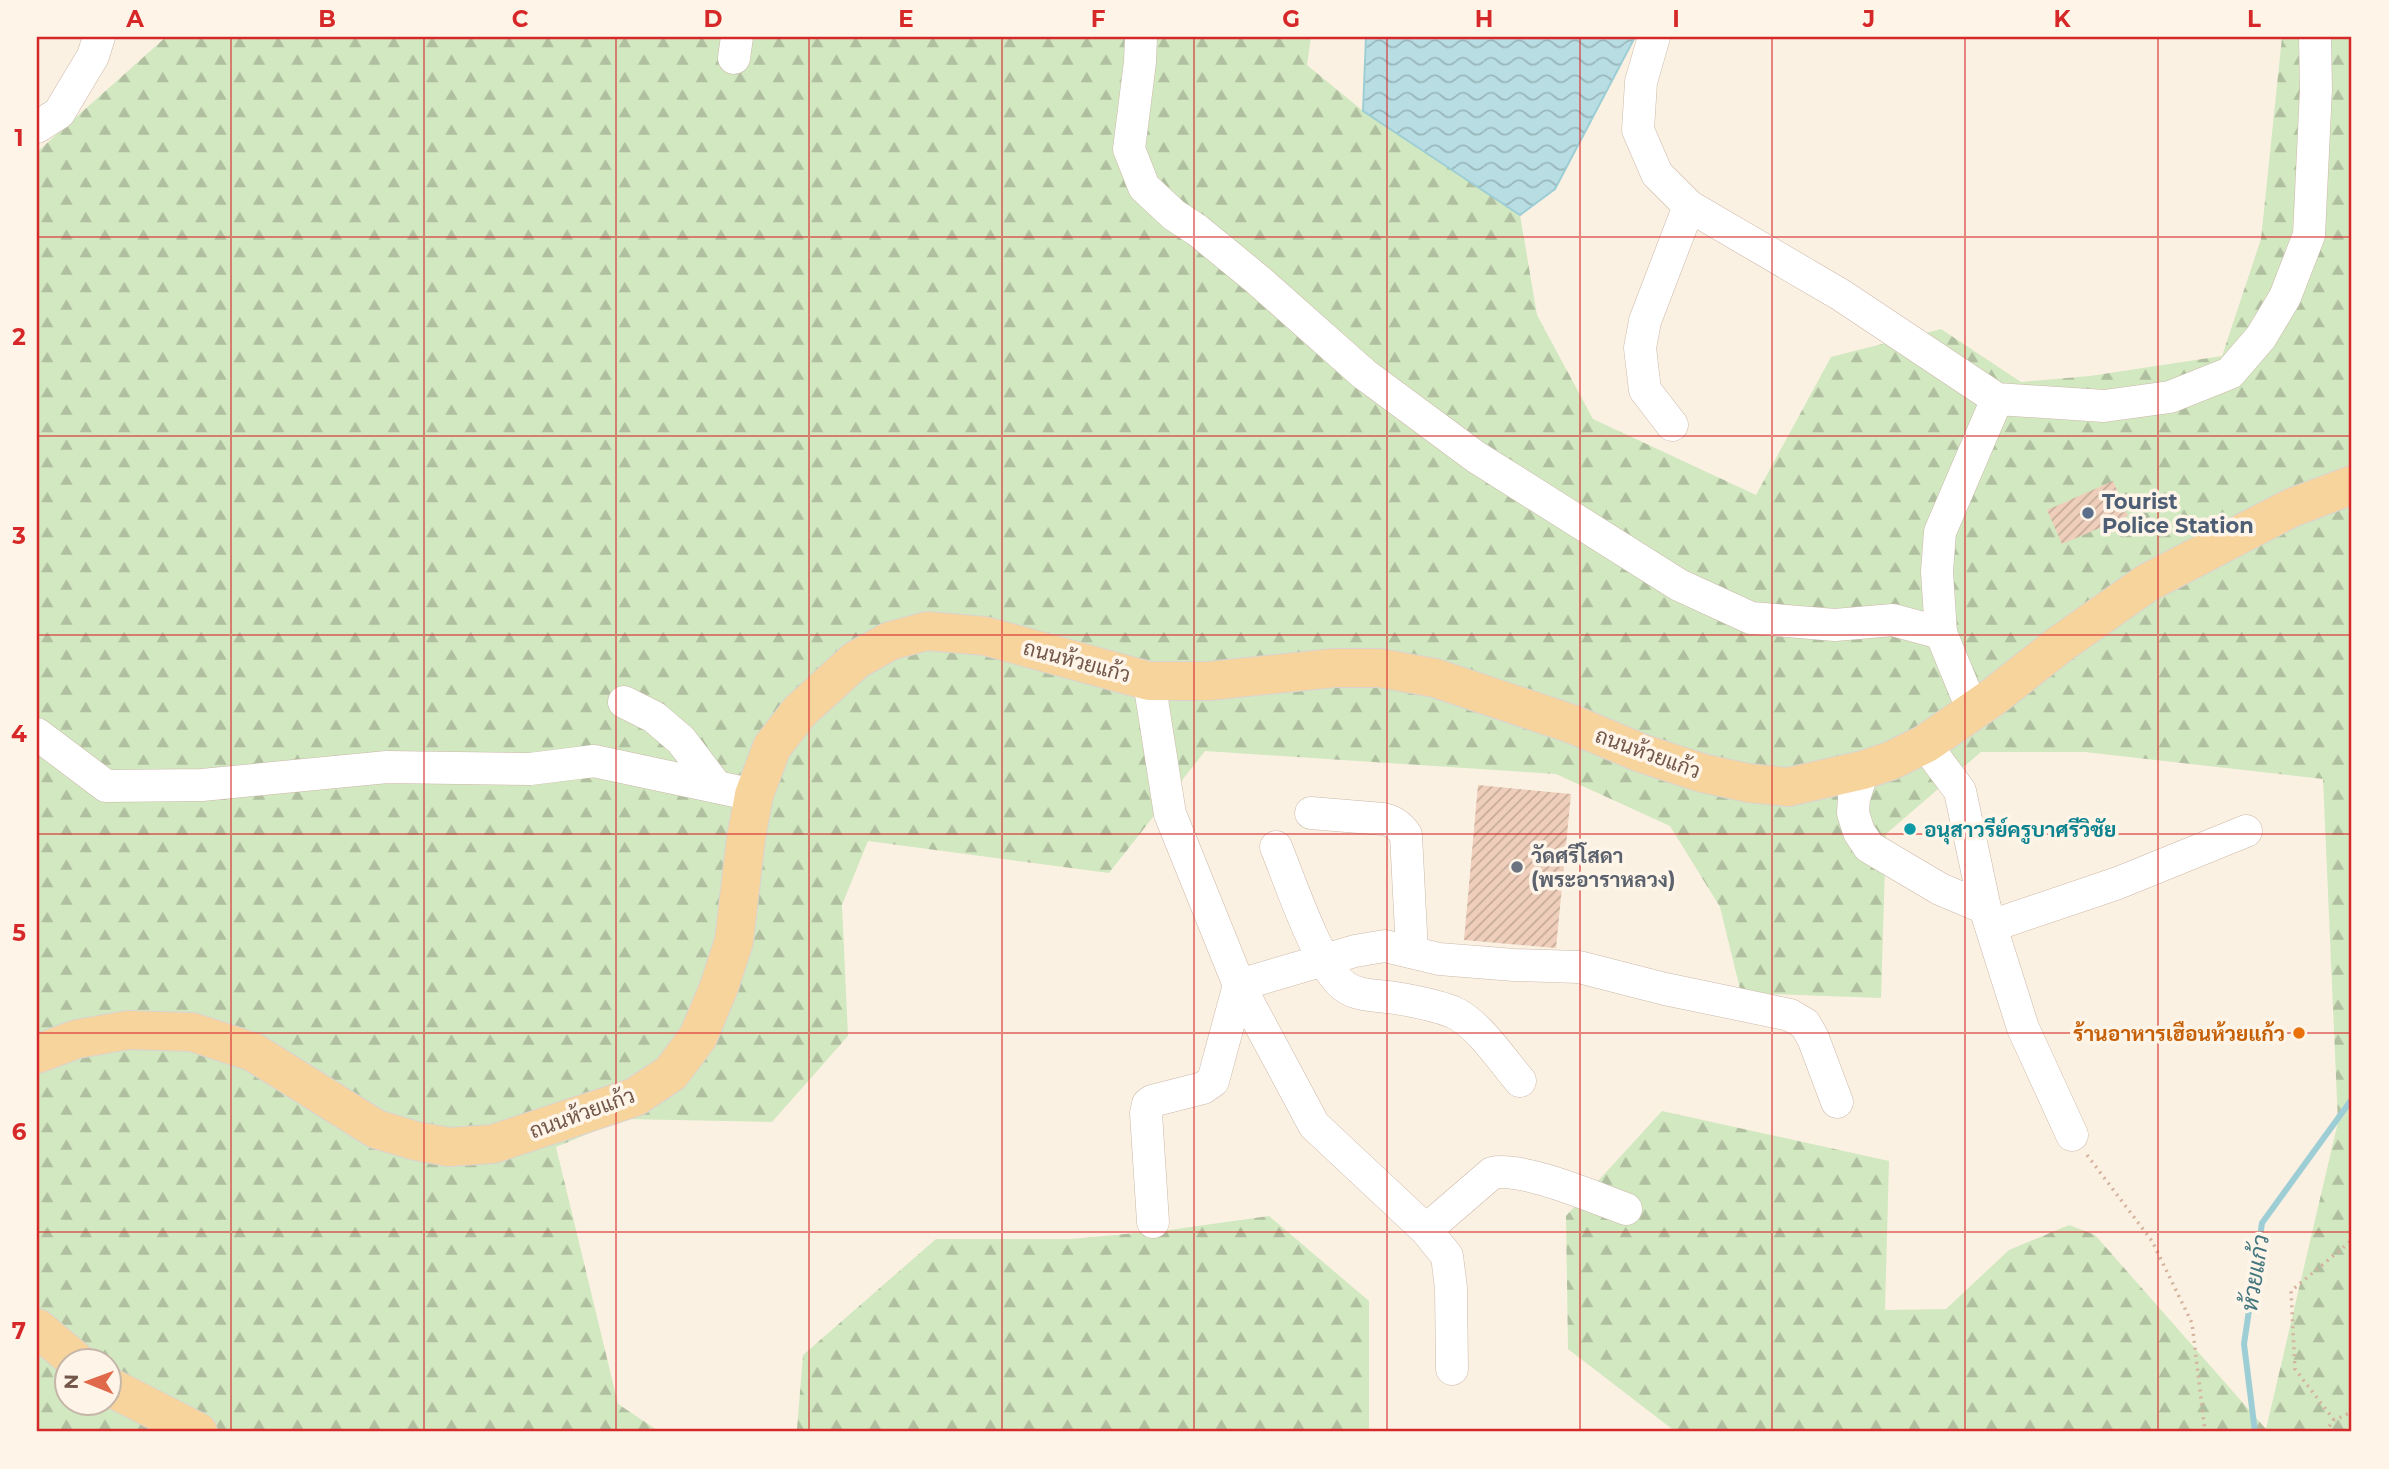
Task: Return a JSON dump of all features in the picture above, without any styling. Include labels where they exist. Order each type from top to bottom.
[{"type":"main road","name":"ถนนห้วยแก้ว","points":[[37,1054],[77,1039],[128,1030],[192,1032],[253,1052],[376,1129],[449,1147],[493,1144],[635,1097],[671,1073],[698,1037],[719,987],[734,941],[754,795],[772,747],[800,711],[856,660],[890,640],[927,631],[985,636],[1149,681],[1209,681],[1334,668],[1380,668],[1435,678],[1572,724],[1641,753],[1702,773],[1748,783],[1788,787],[1863,770],[1890,761],[1925,744],[2147,583],[2291,508],[2352,485]]},
{"type":"main road","points":[[37,1328],[58,1346]]},
{"type":"main road","points":[[122,1393],[198,1432]]},
{"type":"street","points":[[37,127],[59,113],[93,56],[99,37]]},
{"type":"street","points":[[1141,37],[1129,149],[1144,187],[1174,215],[1197,230],[1258,280],[1376,382],[1476,457],[1679,585],[1751,618],[1835,625],[1893,620],[1941,633]]},
{"type":"street","points":[[1654,37],[1641,82],[1638,130],[1657,174],[1689,206],[1841,295],[1997,399],[2104,407],[2170,397],[2230,373],[2261,337],[2285,297],[2309,235],[2316,89],[2315,37]]},
{"type":"street","points":[[1672,425],[1645,390],[1640,348],[1645,321],[1689,206]]},
{"type":"street","points":[[1973,711],[1941,633],[1937,572],[1940,532],[1997,399]]},
{"type":"street","points":[[1149,681],[1170,814],[1239,985],[1314,1125],[1426,1230],[1447,1256],[1451,1289],[1452,1369]]},
{"type":"street","points":[[624,702],[654,716],[681,740],[716,786]]},
{"type":"street","points":[[37,734],[106,786],[202,785],[387,767],[530,769],[594,761],[754,795]]},
{"type":"street","points":[[1925,744],[1960,791],[1988,917],[2023,1028],[2072,1135]]},
{"type":"street","points":[[1863,770],[1854,798],[1853,813],[1859,832],[1869,847],[1988,917],[2118,883],[2246,831]]},
{"type":"street","points":[[1311,813],[1383,819],[1403,829],[1406,835],[1412,952]]},
{"type":"street","points":[[1276,847],[1324,961],[1336,979],[1351,991],[1453,1012],[1468,1021],[1520,1081]]},
{"type":"street","points":[[1239,985],[1355,951],[1385,946],[1439,959],[1579,967],[1665,989],[1790,1015],[1805,1024],[1813,1038],[1838,1102]]},
{"type":"street","points":[[1153,1222],[1147,1104],[1206,1087],[1213,1081],[1239,985]]},
{"type":"street","points":[[1426,1230],[1492,1173],[1502,1171],[1521,1174],[1626,1209]]},
{"type":"path","points":[[2072,1135],[2152,1241],[2192,1323],[2205,1432]]},
{"type":"path","points":[[2334,1420],[2295,1369],[2291,1291],[2352,1240]]},
{"type":"path","points":[[2325,1432],[2334,1420],[2352,1412]]},
{"type":"green space","points":[[166,37],[1311,37],[1307,65],[1363,111],[1520,215],[1537,315],[1593,419],[1756,495],[1831,357],[1941,329],[2021,382],[2090,376],[2222,356],[2261,239],[2282,37],[2352,37],[2352,1432],[1676,1432],[1568,1349],[1566,1216],[1662,1111],[1889,1161],[1885,1310],[1946,1309],[2009,1250],[2069,1225],[2095,1235],[2266,1429],[2338,1122],[2323,779],[2085,752],[1981,752],[1886,834],[1881,998],[1741,993],[1720,907],[1670,826],[1556,774],[1205,751],[1109,873],[868,841],[842,905],[848,1036],[772,1122],[624,1119],[556,1147],[618,1404],[660,1432],[37,1432],[37,152]]},
{"type":"green space","points":[[1269,1216],[1369,1301],[1369,1432],[792,1432],[797,1429],[803,1355],[936,1239],[1071,1239],[1169,1230]]},
{"type":"water","points":[[1366,37],[1635,37],[1555,189],[1520,215],[1363,111]]},
{"type":"building","name":"Tourist Police Station","points":[[2113,481],[2128,516],[2062,544],[2047,510]]},
{"type":"building","name":"วัดศรีโสดา (พระอาราหลวง)","points":[[1478,785],[1571,794],[1556,948],[1464,940]]},
{"type":"waterway","name":"ห้วยแก้ว","points":[[2255,1432],[2244,1344],[2262,1223],[2352,1099]]},
{"type":"place","name":"Tourist Police Station","points":[[2088,513]]},
{"type":"place","name":"อนุสาวรีย์ครูบาศรีวิชัย","points":[[1910,829]]},
{"type":"place","name":"วัดศรีโสดา (พระอาราหลวง)","points":[[1517,867]]},
{"type":"place","name":"ร้านอาหารเฮือนห้วยแก้ว","points":[[2299,1033]]}]
